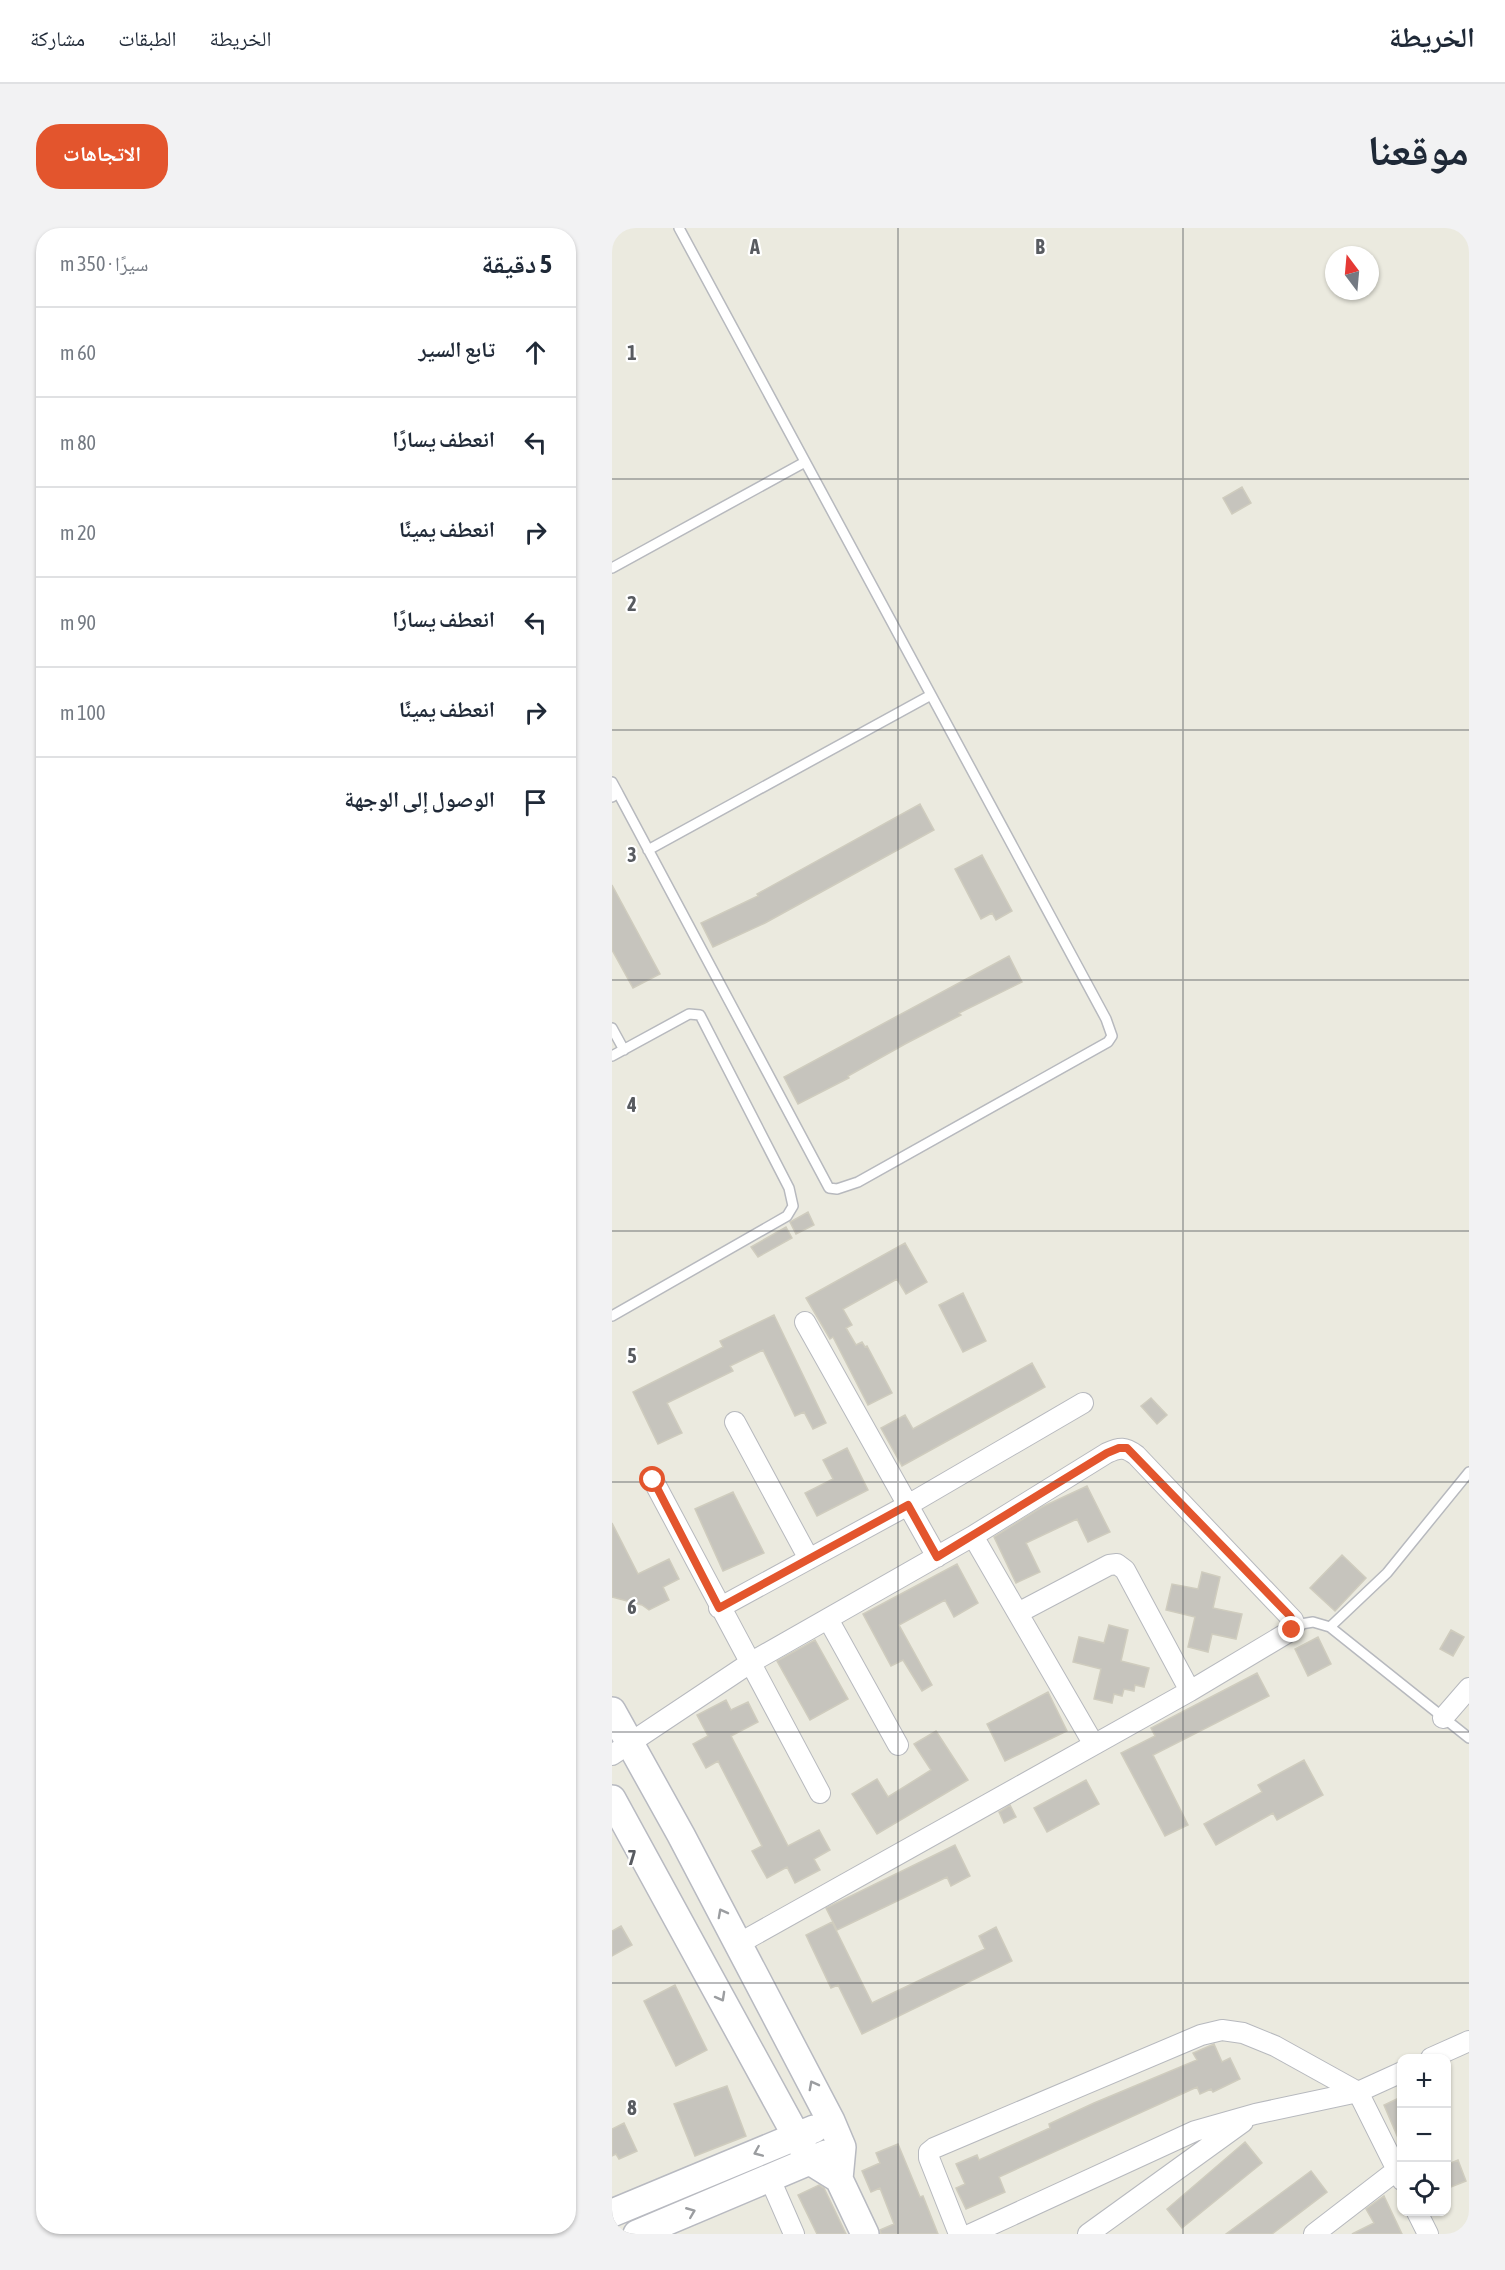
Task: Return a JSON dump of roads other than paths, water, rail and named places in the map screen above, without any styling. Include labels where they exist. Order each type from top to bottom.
[{"type":"street","points":[[805,1322],[937,1557]]},
{"type":"street","points":[[719,1608],[908,1505],[1083,1403]]},
{"type":"street","points":[[735,1422],[809,1559]]},
{"type":"street","points":[[621,1749],[750,1663],[937,1557],[1107,1453],[1119,1448],[1127,1448],[1290,1616],[1295,1625],[1292,1630],[1190,1691],[738,1944]]},
{"type":"street","points":[[653,1480],[719,1608],[820,1793]]},
{"type":"street","points":[[973,1536],[1094,1743]]},
{"type":"street","points":[[1018,1613],[1109,1564],[1117,1564],[1125,1570],[1190,1691]]},
{"type":"street","points":[[828,1619],[898,1745]]},
{"type":"street","points":[[1443,1718],[1469,1688]]},
{"type":"street","points":[[612,1710],[621,1749],[738,1944],[831,2121],[842,2147],[839,2179],[865,2234]]},
{"type":"street","points":[[612,1799],[810,2161],[839,2179]]},
{"type":"street","points":[[959,2234],[929,2158],[929,2152],[1201,2035],[1222,2030],[1243,2033],[1275,2046],[1358,2092],[1397,2171]]},
{"type":"street","points":[[1440,2054],[1469,2041]]},
{"type":"street","points":[[970,2234],[1151,2149],[1195,2131],[1255,2114],[1358,2092],[1397,2074]]},
{"type":"street","points":[[1088,2234],[1255,2114]]},
{"type":"street","points":[[612,2214],[831,2121]]},
{"type":"street","points":[[637,2234],[842,2147]]},
{"type":"street","points":[[1314,2234],[1397,2176]]},
{"type":"street","points":[[770,2179],[794,2234]]},
{"type":"street","points":[[1419,2216],[1428,2234]]},
{"type":"lane","points":[[612,782],[615,795],[648,850],[824,1183],[829,1188],[837,1189],[858,1182],[1101,1046],[1112,1036],[1106,1019],[679,228]]},
{"type":"lane","points":[[612,568],[805,462]]},
{"type":"lane","points":[[648,850],[931,695]]},
{"type":"lane","points":[[612,1056],[689,1014],[700,1015],[789,1188],[793,1206],[787,1216],[612,1316]]},
{"type":"lane","points":[[612,1028],[624,1050]]},
{"type":"lane","points":[[1329,1627],[1387,1573],[1469,1472]]},
{"type":"lane","points":[[1295,1625],[1313,1622],[1329,1627],[1469,1738]]}]
